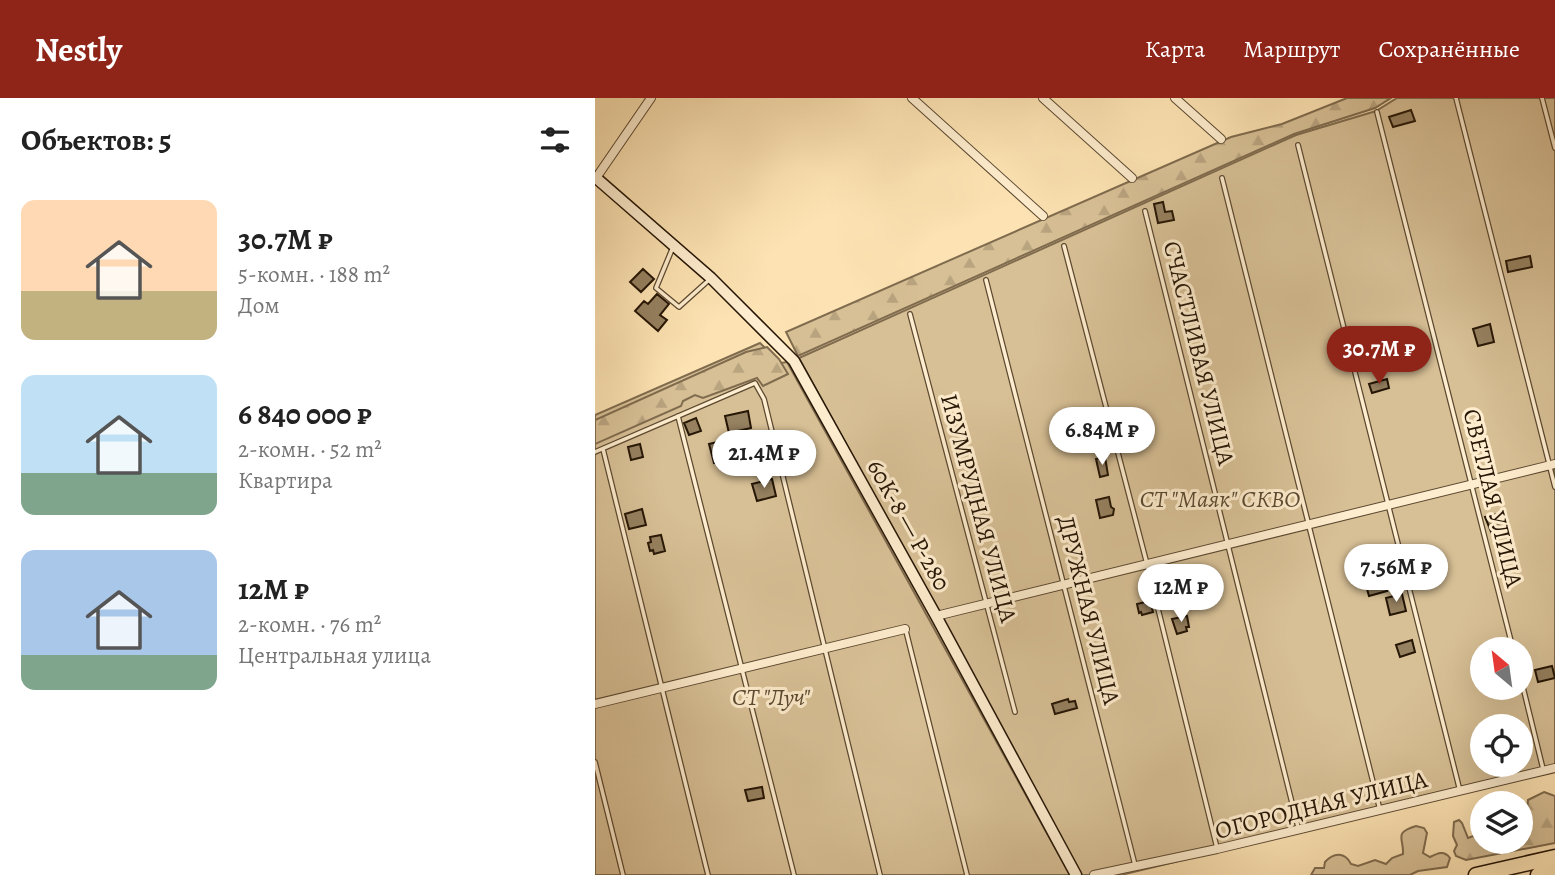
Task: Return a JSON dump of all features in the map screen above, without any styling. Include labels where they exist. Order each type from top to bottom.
[{"type":"highway","points":[[1476,875],[1555,857]]},
{"type":"highway","points":[[1538,875],[1555,871]]},
{"type":"street","points":[[596,178],[651,98]]},
{"type":"street","points":[[912,98],[1043,216]]},
{"type":"street","points":[[1043,98],[1132,178]]},
{"type":"street","points":[[1175,98],[1221,139]]},
{"type":"street","name":"60К-8 — Р-280","points":[[596,178],[711,278],[794,361],[1076,875]]},
{"type":"street","points":[[936,616],[1552,464]]},
{"type":"street","points":[[595,704],[905,629]]},
{"type":"street","name":"ОГОРОДНАЯ УЛИЦА","points":[[1094,875],[1299,830],[1555,768]]},
{"type":"lane","points":[[1456,98],[1552,464],[1555,487]]},
{"type":"lane","points":[[1542,98],[1555,148]]},
{"type":"lane","name":"СВЕТЛАЯ УЛИЦА","points":[[1377,112],[1510,637]]},
{"type":"lane","points":[[1299,145],[1460,791]]},
{"type":"lane","points":[[1222,178],[1381,810]]},
{"type":"lane","name":"СЧАСТЛИВАЯ УЛИЦА","points":[[1145,211],[1299,830]]},
{"type":"lane","points":[[674,245],[656,288],[679,307],[711,278]]},
{"type":"lane","points":[[1064,246],[1147,564],[1217,849]]},
{"type":"lane","name":"ДРУЖНАЯ УЛИЦА","points":[[986,280],[1136,867]]},
{"type":"lane","name":"ИЗУМРУДНАЯ УЛИЦА","points":[[910,314],[1015,712]]},
{"type":"lane","points":[[595,452],[755,383],[764,398],[880,875]]},
{"type":"lane","points":[[678,416],[794,875]]},
{"type":"lane","points":[[603,449],[708,875]]},
{"type":"lane","points":[[905,629],[967,875]]},
{"type":"lane","points":[[1526,700],[1544,770]]},
{"type":"lane","points":[[595,762],[623,875]]},
{"type":"green space","points":[[1347,98],[1391,98],[1375,108],[1294,134],[798,356],[786,332],[1231,137],[1282,124]]},
{"type":"green space","name":"СТ \"Маяк\" СКВО","points":[[1397,98],[1555,98],[1555,770],[1533,775],[1533,714],[1470,714],[1470,777],[1526,777],[1121,875],[1082,875],[799,358],[1296,135],[1376,111]]},
{"type":"green space","name":"СТ \"Луч\"","points":[[760,343],[781,363],[787,362],[1070,875],[595,875],[595,415]]},
{"type":"green space","points":[[767,347],[779,359],[788,374],[763,386],[757,378],[703,398],[695,395],[683,401],[681,406],[595,444],[595,420],[746,352]]},
{"type":"green space","points":[[1544,792],[1555,796],[1555,843],[1533,847],[1533,798]]},
{"type":"green space","points":[[1459,820],[1462,823],[1470,837],[1470,854],[1497,854],[1466,860],[1456,856],[1454,822]]},
{"type":"green space","points":[[1416,826],[1424,828],[1427,833],[1423,853],[1430,857],[1438,853],[1445,854],[1450,858],[1447,867],[1418,871],[1410,875],[1311,875],[1315,868],[1324,868],[1325,862],[1336,855],[1343,855],[1351,864],[1358,866],[1375,860],[1386,864],[1392,858],[1403,854],[1402,834]]},
{"type":"building","points":[[1411,110],[1415,121],[1393,127],[1389,117]]},
{"type":"building","points":[[1163,202],[1165,212],[1172,211],[1174,220],[1158,223],[1154,204]]},
{"type":"building","points":[[1530,256],[1532,267],[1508,272],[1506,261]]},
{"type":"building","points":[[643,269],[654,279],[641,292],[630,282]]},
{"type":"building","points":[[657,294],[669,304],[660,315],[667,320],[658,331],[635,311],[644,301],[648,304]]},
{"type":"building","points":[[1490,324],[1494,342],[1478,346],[1473,329]]},
{"type":"building","points":[[1387,379],[1389,388],[1372,393],[1369,384]]},
{"type":"building","points":[[748,411],[751,428],[729,433],[725,416]]},
{"type":"building","points":[[696,418],[701,431],[689,435],[684,423]]},
{"type":"building","points":[[722,441],[726,460],[714,463],[709,444]]},
{"type":"building","points":[[640,444],[643,457],[631,460],[628,447]]},
{"type":"building","points":[[1105,457],[1108,475],[1100,477],[1096,459]]},
{"type":"building","points":[[772,479],[776,496],[757,501],[752,484]]},
{"type":"building","points":[[1109,497],[1114,509],[1113,515],[1100,518],[1096,500]]},
{"type":"building","points":[[642,509],[646,525],[629,529],[625,514]]},
{"type":"building","points":[[1506,512],[1509,525],[1505,526],[1507,536],[1494,539],[1485,517]]},
{"type":"building","points":[[661,535],[665,551],[654,554],[648,543],[651,542],[650,537]]},
{"type":"building","points":[[1376,572],[1378,582],[1384,580],[1387,591],[1369,596],[1363,575]]},
{"type":"building","points":[[1435,572],[1438,582],[1422,587],[1419,577]]},
{"type":"building","points":[[1172,576],[1176,589],[1162,593],[1159,579]]},
{"type":"building","points":[[1198,590],[1200,603],[1182,607],[1179,594]]},
{"type":"building","points":[[1402,594],[1406,611],[1390,615],[1386,598]]},
{"type":"building","points":[[1150,601],[1153,612],[1142,615],[1139,613],[1137,604]]},
{"type":"building","points":[[1187,616],[1187,631],[1177,634],[1172,619]]},
{"type":"building","points":[[1412,640],[1415,652],[1400,657],[1396,645]]},
{"type":"building","points":[[1552,666],[1555,678],[1538,682],[1535,670]]},
{"type":"building","points":[[1068,699],[1069,702],[1075,701],[1077,708],[1055,714],[1052,704]]},
{"type":"building","points":[[762,787],[764,798],[748,801],[745,790]]}]
